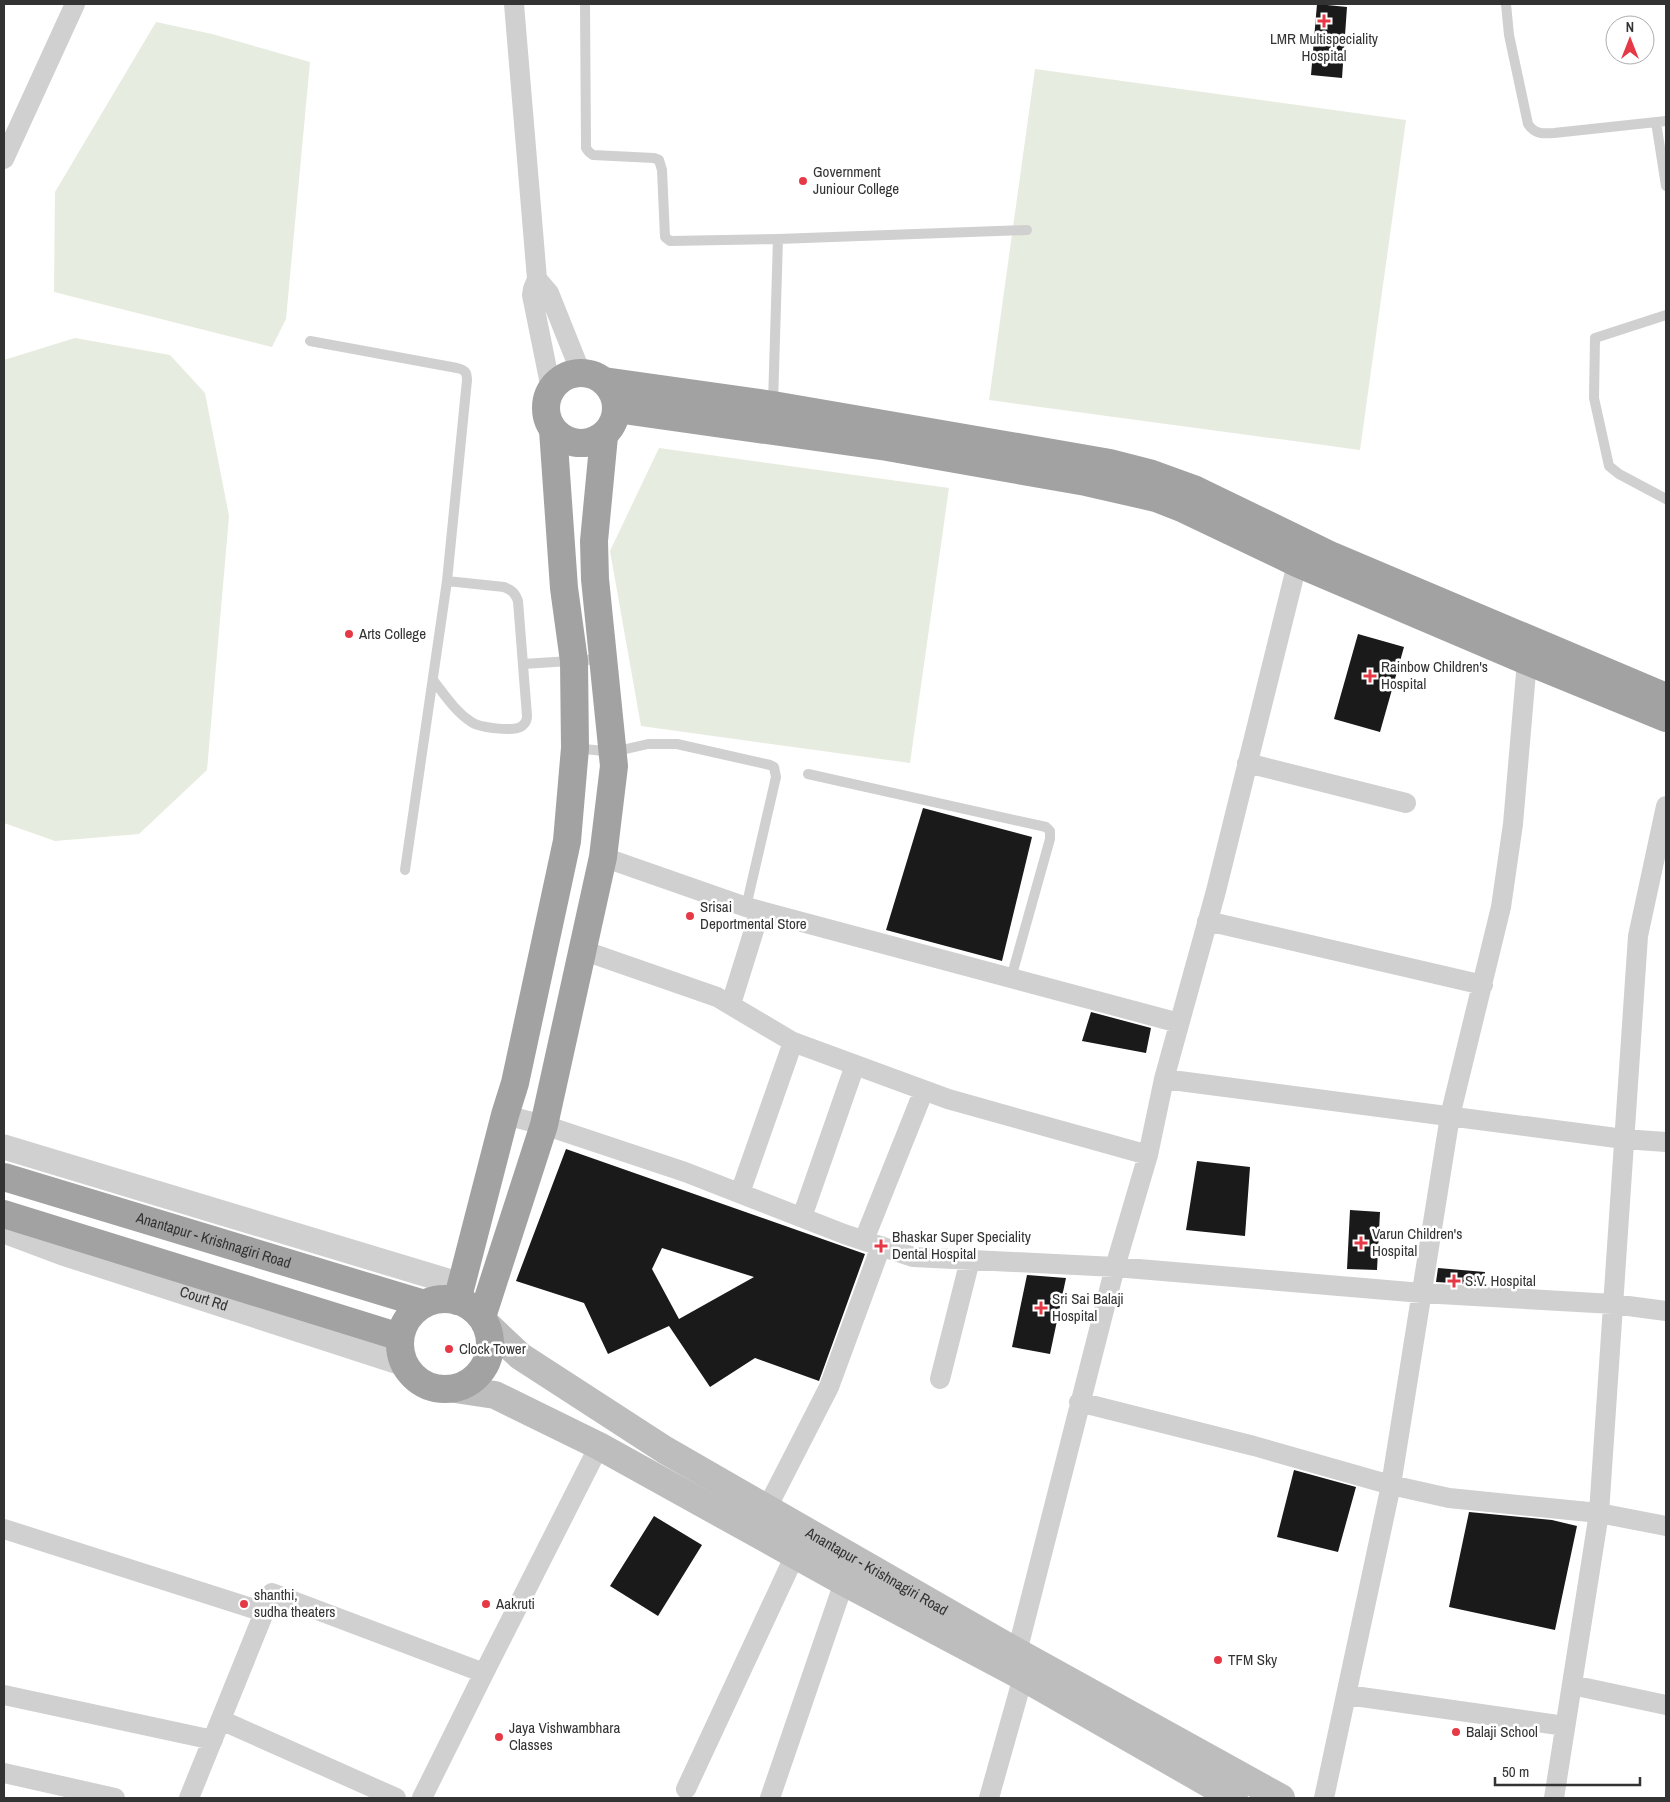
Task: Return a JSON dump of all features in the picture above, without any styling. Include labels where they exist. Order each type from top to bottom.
[{"type":"highway","points":[[593,377],[611,389],[615,399],[615,419],[604,436],[583,444],[572,443],[561,438],[553,430],[547,421],[545,410],[546,399],[551,389],[559,380],[570,375],[593,377],[773,405],[1100,461],[1142,471],[1196,490],[1300,553],[1360,568],[1666,697]]},
{"type":"highway","points":[[616,409],[887,447],[1086,482],[1156,498],[1300,553],[1528,661],[1666,718]]},
{"type":"highway","points":[[459,1293],[515,1083],[567,841],[575,748],[574,661],[564,588],[553,430]]},
{"type":"highway","points":[[455,1389],[468,1384],[479,1375],[487,1364],[491,1350],[490,1336],[484,1320],[544,1125],[603,857],[614,766],[595,579],[594,541],[604,436]]},
{"type":"highway","name":"Anantapur - Krishnagiri Road","points":[[4,1177],[424,1304],[447,1299],[459,1293],[484,1320]]},
{"type":"highway","points":[[4,1214],[400,1338],[405,1324],[413,1313],[424,1304]]},
{"type":"highway","name":"Anantapur - Krishnagiri Road","points":[[400,1338],[400,1351],[412,1376],[425,1385],[439,1389],[455,1389]]},
{"type":"main road","name":"Anantapur - Krishnagiri Road","points":[[484,1320],[520,1356],[665,1450],[767,1508],[1020,1665],[1223,1795]]},
{"type":"main road","name":"Anantapur - Krishnagiri Road","points":[[455,1389],[495,1395],[599,1446],[844,1582],[1020,1665],[1281,1798]]},
{"type":"street","points":[[4,159],[75,4]]},
{"type":"street","points":[[514,4],[538,278],[532,294],[551,389]]},
{"type":"street","points":[[538,278],[549,293],[593,377]]},
{"type":"street","points":[[989,1798],[1079,1402],[1114,1267],[1148,1155],[1164,1079],[1208,921],[1300,553]]},
{"type":"street","points":[[1324,1798],[1348,1695],[1391,1484],[1450,1116],[1501,907],[1513,824],[1528,661]]},
{"type":"street","points":[[1247,763],[1406,803]]},
{"type":"street","points":[[1554,1798],[1599,1513],[1638,936],[1666,806]]},
{"type":"street","points":[[603,857],[753,909],[1179,1023]]},
{"type":"street","points":[[731,1004],[753,909]]},
{"type":"street","points":[[1208,921],[1482,985]]},
{"type":"street","points":[[582,950],[718,997],[793,1042],[948,1099],[1148,1155]]},
{"type":"street","points":[[740,1193],[793,1042]]},
{"type":"street","points":[[802,1217],[855,1065]]},
{"type":"street","points":[[1164,1079],[1624,1139],[1666,1142]]},
{"type":"street","points":[[767,1508],[829,1387],[872,1243],[924,1090]]},
{"type":"street","points":[[505,1116],[544,1125],[685,1172],[913,1257],[1114,1267],[1422,1293],[1613,1304],[1666,1311]]},
{"type":"street","points":[[4,1147],[459,1293]]},
{"type":"street","name":"Court Rd","points":[[4,1231],[63,1253],[405,1364]]},
{"type":"street","points":[[940,1379],[970,1260]]},
{"type":"street","points":[[1079,1402],[1449,1498],[1599,1513],[1666,1526]]},
{"type":"street","points":[[422,1798],[599,1446]]},
{"type":"street","points":[[4,1529],[264,1612]]},
{"type":"street","points":[[686,1789],[795,1555]]},
{"type":"street","points":[[770,1798],[844,1582]]},
{"type":"street","points":[[190,1798],[272,1592],[484,1673]]},
{"type":"street","points":[[1572,1685],[1666,1705]]},
{"type":"street","points":[[4,1694],[213,1740]]},
{"type":"street","points":[[1348,1695],[1565,1726]]},
{"type":"street","points":[[221,1720],[396,1798]]},
{"type":"street","points":[[4,1773],[115,1798]]},
{"type":"lane","points":[[585,4],[586,148],[593,154],[654,158],[659,160],[662,170],[665,237],[670,241],[1026,230]]},
{"type":"lane","points":[[1506,4],[1509,35],[1528,124],[1532,129],[1538,133],[1554,133],[1661,121],[1666,186]]},
{"type":"lane","points":[[773,405],[778,239]]},
{"type":"lane","points":[[1666,315],[1594,338],[1594,398],[1609,466],[1619,474],[1666,499]]},
{"type":"lane","points":[[310,341],[463,369],[467,373],[447,581],[405,870]]},
{"type":"lane","points":[[433,680],[461,714],[474,724],[512,730],[521,727],[526,722],[523,664],[516,594],[504,587],[447,581]]},
{"type":"lane","points":[[523,664],[603,659]]},
{"type":"lane","points":[[575,748],[613,752],[648,744],[677,744],[770,765],[774,768],[776,777],[753,909]]},
{"type":"lane","points":[[808,774],[1046,827],[1050,831],[1050,839],[1011,978]]},
{"type":"shaded area","points":[[156,22],[212,34],[310,62],[286,319],[272,347],[54,292],[55,192]]},
{"type":"shaded area","points":[[1035,69],[1406,120],[1360,450],[989,400]]},
{"type":"shaded area","points":[[75,338],[170,355],[205,393],[229,516],[207,770],[139,834],[55,841],[4,823],[4,360]]},
{"type":"shaded area","points":[[659,448],[949,488],[910,763],[641,726],[610,551]]},
{"type":"building","points":[[1317,4],[1347,7],[1342,78],[1311,75]]},
{"type":"building","points":[[1358,634],[1404,647],[1380,732],[1334,719]]},
{"type":"building","points":[[923,808],[1032,837],[1002,961],[886,930]]},
{"type":"building","points":[[1091,1012],[1151,1028],[1146,1053],[1082,1041]]},
{"type":"building","points":[[566,1149],[865,1254],[819,1381],[755,1358],[710,1387],[669,1326],[608,1354],[584,1303],[516,1281]],"holes":[[[662,1248],[754,1277],[679,1319],[652,1269]]]},
{"type":"building","points":[[1197,1161],[1250,1167],[1245,1236],[1186,1230]]},
{"type":"building","points":[[1350,1210],[1380,1212],[1377,1270],[1347,1269]]},
{"type":"building","points":[[1438,1268],[1485,1272],[1485,1285],[1436,1282]]},
{"type":"building","points":[[1027,1275],[1066,1278],[1050,1354],[1012,1347]]},
{"type":"building","points":[[1294,1470],[1356,1487],[1338,1552],[1277,1537]]},
{"type":"building","points":[[1469,1512],[1552,1520],[1577,1526],[1555,1630],[1449,1607]]},
{"type":"building","points":[[654,1516],[702,1545],[658,1616],[610,1586]]},
{"type":"place","name":"LMR Multispeciality Hospital","points":[[1324,21]]},
{"type":"place","name":"Government Juniour College","points":[[803,181]]},
{"type":"place","name":"Arts College","points":[[349,634]]},
{"type":"place","name":"Rainbow Children's Hospital","points":[[1370,676]]},
{"type":"place","name":"Srisai Deportmental Store","points":[[690,916]]},
{"type":"place","name":"Varun Children's Hospital","points":[[1361,1243]]},
{"type":"place","name":"Bhaskar Super Speciality Dental Hospital","points":[[881,1246]]},
{"type":"place","name":"S.V. Hospital","points":[[1454,1281]]},
{"type":"place","name":"Sri Sai Balaji Hospital","points":[[1041,1308]]},
{"type":"place","name":"Clock Tower","points":[[449,1349]]},
{"type":"place","name":"shanthi, sudha theaters","points":[[244,1604]]},
{"type":"place","name":"Aakruti","points":[[486,1604]]},
{"type":"place","name":"TFM Sky","points":[[1218,1660]]},
{"type":"place","name":"Balaji School","points":[[1456,1732]]},
{"type":"place","name":"Jaya Vishwambhara Classes","points":[[499,1737]]}]
